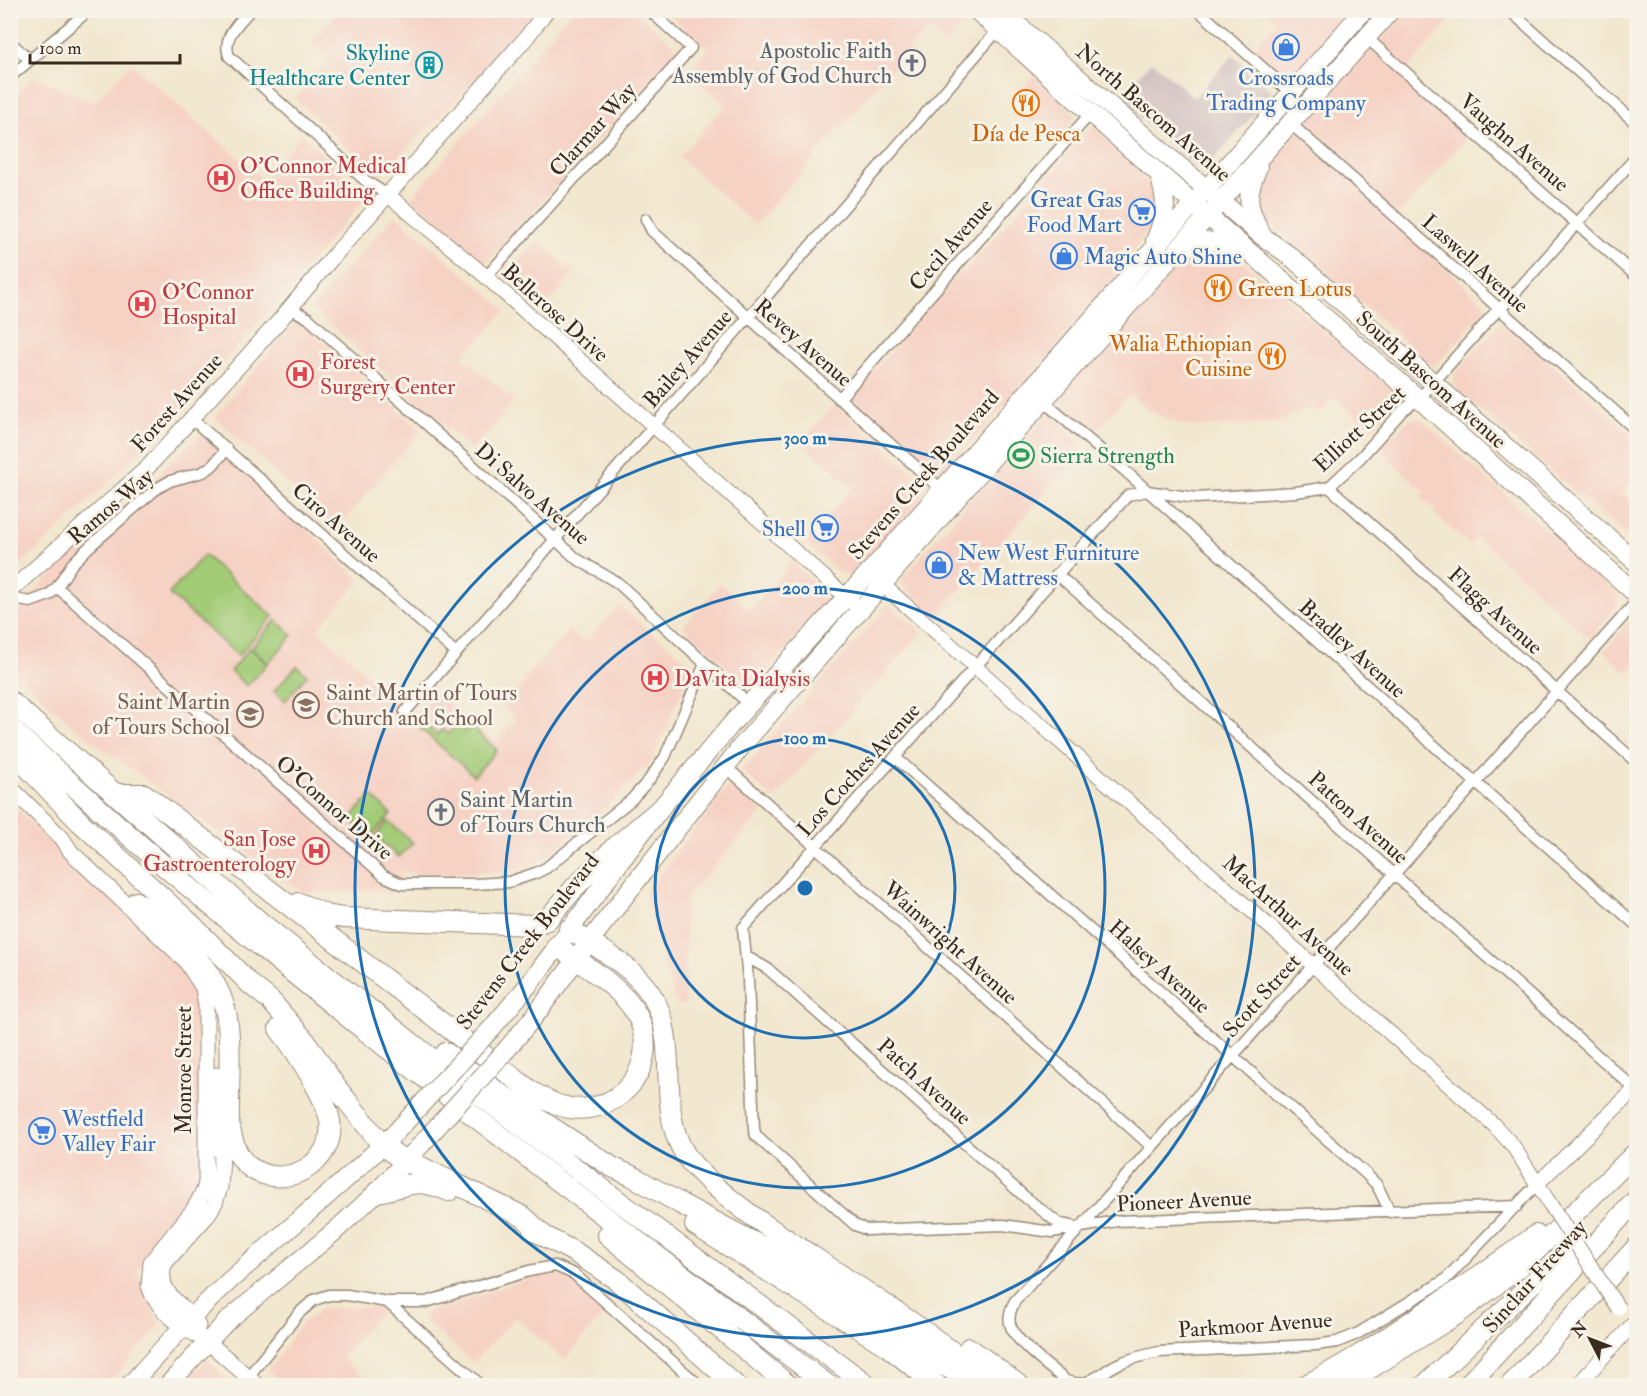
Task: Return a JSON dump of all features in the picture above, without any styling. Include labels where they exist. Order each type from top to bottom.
[{"type":"highway","points":[[10,701],[260,922],[413,1044],[608,1193],[869,1386]]},
{"type":"highway","points":[[10,728],[155,858],[372,1036],[582,1200],[830,1386]]},
{"type":"highway","points":[[10,749],[80,822],[191,924],[250,984],[270,1000],[290,1022],[336,1087],[389,1139],[412,1155],[419,1166],[524,1217],[543,1235]]},
{"type":"highway","points":[[115,794],[144,794],[532,1092],[557,1105],[584,1109],[610,1103],[621,1096],[639,1073],[645,1045],[643,1029],[628,1001],[617,990],[557,946]]},
{"type":"highway","points":[[253,878],[326,915],[343,918],[534,925],[547,920],[577,885],[613,849],[658,811]]},
{"type":"highway","points":[[136,902],[146,908],[200,962],[220,996],[227,1023],[229,1123],[237,1152],[251,1168],[260,1172],[271,1175],[299,1173],[310,1168],[319,1160],[329,1139],[330,1123],[314,1083],[250,984]]},
{"type":"highway","points":[[569,929],[604,950],[637,977],[658,1007],[667,1042],[670,1105],[679,1140],[692,1163],[733,1200],[775,1232],[919,1328],[974,1367],[995,1386]]},
{"type":"highway","points":[[413,1044],[437,1047],[496,1091],[612,1167],[787,1260],[934,1360],[981,1386]]},
{"type":"highway","points":[[1342,1386],[1370,1366],[1457,1314],[1498,1285],[1636,1153]]},
{"type":"highway","points":[[612,1167],[627,1182],[887,1346],[938,1386]]},
{"type":"highway","points":[[377,1192],[412,1182],[435,1185],[543,1235],[617,1280],[736,1386]]},
{"type":"highway","points":[[1304,1386],[1361,1354],[1476,1278],[1540,1233],[1571,1203],[1594,1194]]},
{"type":"highway","points":[[582,1200],[592,1221],[789,1386]]},
{"type":"highway","points":[[733,1200],[913,1309],[1020,1386]]},
{"type":"highway","name":"Sinclair Freeway","points":[[1467,1386],[1636,1200]]},
{"type":"highway","points":[[1510,1386],[1636,1248]]},
{"type":"highway","points":[[1424,1386],[1560,1257],[1591,1249]]},
{"type":"main road","name":"Forest Avenue","points":[[14,596],[148,467],[192,419],[526,38],[547,10]]},
{"type":"main road","name":"North Bascom Avenue","points":[[976,10],[1090,114],[1194,204]]},
{"type":"main road","name":"North Bascom Avenue","points":[[1001,10],[1221,202]]},
{"type":"main road","name":"Stevens Creek Boulevard","points":[[129,1386],[188,1322],[243,1268],[320,1204],[389,1139],[491,1029],[557,946],[658,811],[750,705],[853,603],[995,455],[995,449],[1002,434],[1027,406],[1030,399],[1036,396],[1151,252],[1364,10]]},
{"type":"main road","points":[[1367,38],[1367,28],[1378,10]]},
{"type":"main road","name":"Stevens Creek Boulevard","points":[[876,578],[942,490],[1177,251],[1391,10]]},
{"type":"main road","points":[[1262,236],[1250,213],[1248,195],[1264,154]]},
{"type":"main road","points":[[1151,252],[1167,205],[1159,174]]},
{"type":"main road","name":"South Bascom Avenue","points":[[1221,202],[1290,256],[1636,562]]},
{"type":"main road","name":"South Bascom Avenue","points":[[1194,204],[1419,399],[1636,594]]},
{"type":"main road","points":[[1177,251],[1207,240],[1250,252]]},
{"type":"main road","name":"Stevens Creek Boulevard","points":[[167,1386],[227,1321],[335,1231],[377,1192],[511,1044],[853,603]]},
{"type":"main road","points":[[740,748],[747,727],[750,705]]},
{"type":"main road","name":"Monroe Street","points":[[10,787],[62,838],[76,847],[136,902],[201,972],[213,997],[217,1136],[222,1156],[220,1187],[215,1203],[206,1217],[164,1264],[162,1273],[162,1282],[166,1291],[188,1322]]},
{"type":"main road","name":"Monroe Street","points":[[62,838],[71,852],[185,960],[203,988],[206,1006],[206,1183],[194,1209],[151,1262],[148,1276],[153,1296],[165,1312],[188,1322]]},
{"type":"main road","points":[[188,1322],[253,1381]]},
{"type":"street","points":[[10,76],[89,10]]},
{"type":"street","name":"Bellerose Drive","points":[[250,10],[227,38],[226,48],[236,65],[367,182],[388,195],[486,278],[853,603]]},
{"type":"street","name":"Clarmar Way","points":[[486,278],[691,48],[649,10]]},
{"type":"street","points":[[1198,10],[1291,93]]},
{"type":"street","points":[[1509,10],[1636,123]]},
{"type":"street","name":"Bailey Avenue","points":[[405,712],[998,30]]},
{"type":"street","name":"Vaughn Avenue","points":[[1367,38],[1636,276]]},
{"type":"street","points":[[10,42],[29,59]]},
{"type":"street","name":"Cecil Avenue","points":[[839,399],[1090,114]]},
{"type":"street","name":"Laswell Avenue","points":[[1291,124],[1636,430]]},
{"type":"street","name":"Elliott Street","points":[[1147,491],[1196,498],[1329,488],[1361,457],[1403,410],[1419,399],[1636,157]]},
{"type":"street","name":"Revey Avenue","points":[[646,219],[652,231],[942,490]]},
{"type":"street","name":"Di Salvo Avenue","points":[[290,308],[308,318],[578,559],[618,583],[750,705]]},
{"type":"street","name":"Bradley Avenue","points":[[1036,396],[1147,491],[1636,925]]},
{"type":"street","name":"Ciro Avenue","points":[[192,419],[456,653]]},
{"type":"street","name":"Ramos Way","points":[[57,587],[72,564],[90,546],[156,489],[170,482],[203,472],[212,466],[227,449]]},
{"type":"street","name":"Flagg Avenue","points":[[1329,488],[1636,762]]},
{"type":"street","name":"Los Coches Avenue","points":[[855,1225],[756,1136],[747,957],[743,928],[1128,495],[1147,491]]},
{"type":"street","name":"Patton Avenue","points":[[1057,574],[1636,1089]]},
{"type":"street","name":"MacArthur Avenue","points":[[876,578],[1494,1125],[1513,1146],[1617,1308],[1634,1327]]},
{"type":"street","points":[[14,596],[30,602],[49,595],[57,587]]},
{"type":"street","name":"O’Connor Drive","points":[[57,587],[384,876],[402,884],[509,882],[546,868],[631,800],[649,780],[665,757],[705,664]]},
{"type":"street","name":"Scott Street","points":[[1020,1340],[1013,1332],[1010,1322],[1010,1311],[1015,1301],[1636,602]]},
{"type":"street","name":"Halsey Avenue","points":[[895,757],[1365,1173],[1377,1185],[1390,1212]]},
{"type":"street","name":"Wainwright Avenue","points":[[725,766],[1152,1147]]},
{"type":"street","name":"Patch Avenue","points":[[747,957],[768,969],[1058,1224],[1080,1228]]},
{"type":"street","name":"Parkmoor Avenue","points":[[1020,1340],[1066,1381],[1082,1384],[1135,1357],[1160,1352],[1316,1345],[1337,1342],[1357,1334],[1445,1280],[1538,1183],[1636,1089]]},
{"type":"street","name":"Pioneer Avenue","points":[[855,1225],[867,1230],[1003,1225],[1052,1232],[1117,1221],[1517,1206]]},
{"type":"street","points":[[253,1381],[299,1313],[314,1300],[329,1294],[387,1302],[426,1302],[529,1271],[555,1266],[574,1274],[700,1386]]},
{"type":"street","points":[[387,1302],[482,1386]]},
{"type":"street","points":[[1577,1386],[1634,1327]]},
{"type":"shaded area","points":[[958,10],[967,18],[945,44],[927,29],[755,225],[679,157],[725,106],[687,72],[708,49],[665,11]]},
{"type":"shaded area","points":[[339,11],[544,11],[379,176],[295,99],[329,60],[311,42]]},
{"type":"shaded area","points":[[572,11],[634,11],[680,51],[485,263],[411,198]]},
{"type":"shaded area","points":[[1271,11],[1353,11],[1290,82],[1253,50],[1277,22],[1268,13]]},
{"type":"shaded area","points":[[1405,11],[1458,11],[1401,77],[1467,137],[1393,222],[1488,307],[1434,367],[1269,222],[1260,212],[1255,197],[1258,182],[1276,155]]},
{"type":"shaded area","points":[[1233,55],[1273,92],[1207,167],[1196,167],[1118,98],[1152,61],[1194,98]]},
{"type":"shaded area","name":"O’Connor Hospital","points":[[131,64],[263,179],[302,135],[367,197],[180,412],[59,530],[11,573],[11,103],[34,76],[93,103]]},
{"type":"shaded area","points":[[1034,75],[1077,116],[1055,143],[1009,102]]},
{"type":"shaded area","points":[[1093,125],[1137,165],[1139,173],[1158,193],[1159,218],[1134,248],[1132,260],[941,478],[850,397],[961,271],[964,273]]},
{"type":"shaded area","points":[[395,215],[506,310],[463,357],[515,401],[472,450],[312,308]]},
{"type":"shaded area","points":[[537,240],[574,274],[541,311],[505,276]]},
{"type":"shaded area","points":[[1210,248],[1231,251],[1401,397],[1372,430],[1335,397],[1320,414],[1312,407],[1278,421],[1195,427],[1178,424],[1149,411],[1129,394],[1095,432],[1057,398],[1189,252]]},
{"type":"shaded area","points":[[298,319],[421,431],[337,528],[214,417]]},
{"type":"shaded area","points":[[1503,321],[1636,439],[1636,478],[1622,494],[1636,506],[1636,544],[1455,388],[1454,375]]},
{"type":"shaded area","points":[[835,404],[921,480],[923,499],[849,575],[837,571],[805,542],[853,488],[801,442]]},
{"type":"shaded area","points":[[1049,412],[1084,449],[936,617],[899,581]]},
{"type":"shaded area","points":[[1419,418],[1617,594],[1617,606],[1590,639],[1476,537],[1469,545],[1434,514],[1436,511],[1420,497],[1425,492],[1388,459],[1381,447],[1409,420]]},
{"type":"shaded area","points":[[204,432],[360,580],[317,630],[415,716],[435,692],[496,742],[516,720],[503,707],[569,630],[585,643],[619,606],[693,666],[651,762],[614,800],[549,854],[530,865],[509,871],[412,874],[399,871],[404,879],[390,893],[381,890],[302,892],[78,731],[11,668],[10,615]]},
{"type":"shaded area","points":[[792,562],[826,595],[824,605],[755,684],[745,683],[683,626],[720,584],[750,610]]},
{"type":"shaded area","points":[[888,605],[922,632],[774,799],[741,771]]},
{"type":"shaded area","points":[[1636,613],[1636,663],[1628,673],[1604,651]]},
{"type":"shaded area","points":[[730,784],[762,812],[684,901],[686,1004],[677,1005],[665,970],[645,893]]},
{"type":"shaded area","name":"Westfield Valley Fair","points":[[10,803],[191,966],[199,991],[198,1187],[175,1224],[137,1270],[160,1326],[107,1385],[11,1385]]},
{"type":"shaded area","points":[[565,1275],[608,1309],[564,1360],[515,1317],[473,1363],[423,1319],[423,1312],[535,1277]]},
{"type":"shaded area","points":[[385,1307],[341,1357],[366,1381],[362,1385],[283,1385],[268,1371],[300,1325],[323,1308]]},
{"type":"shaded area","points":[[207,1359],[233,1385],[183,1385]]},
{"type":"green space","points":[[204,555],[273,616],[238,656],[169,594]]},
{"type":"green space","points":[[276,620],[293,635],[268,663],[251,648]]},
{"type":"green space","points":[[250,648],[267,664],[247,686],[230,671]]},
{"type":"green space","points":[[297,666],[307,675],[285,701],[274,691]]},
{"type":"green space","points":[[424,723],[437,735],[442,729],[448,734],[456,724],[466,732],[471,727],[497,750],[474,776],[420,728]]},
{"type":"green space","points":[[371,795],[391,814],[370,837],[350,819]]},
{"type":"green space","points":[[388,821],[413,843],[399,857],[375,836]]},
{"type":"place","name":"Crossroads Trading Company","points":[[1286,47]]},
{"type":"place","name":"Apostolic Faith Assembly of God Church","points":[[912,63]]},
{"type":"place","name":"Skyline Healthcare Center","points":[[429,65]]},
{"type":"place","name":"Día de Pesca","points":[[1026,103]]},
{"type":"place","name":"O’Connor Medical Office Building","points":[[221,178]]},
{"type":"place","name":"Great Gas Food Mart","points":[[1142,212]]},
{"type":"place","name":"Magic Auto Shine","points":[[1064,256]]},
{"type":"place","name":"Green Lotus","points":[[1218,288]]},
{"type":"place","name":"O’Connor Hospital","points":[[142,304]]},
{"type":"place","name":"Walia Ethiopian Cuisine","points":[[1272,356]]},
{"type":"place","name":"Forest Surgery Center","points":[[300,374]]},
{"type":"place","name":"Sierra Strength","points":[[1021,455]]},
{"type":"place","name":"Shell","points":[[825,528]]},
{"type":"place","name":"New West Furniture & Mattress","points":[[939,565]]},
{"type":"place","name":"DaVita Dialysis","points":[[655,678]]},
{"type":"place","name":"Saint Martin of Tours Church and School","points":[[306,705]]},
{"type":"place","name":"Saint Martin of Tours School","points":[[250,714]]},
{"type":"place","name":"Saint Martin of Tours Church","points":[[441,812]]},
{"type":"place","name":"San Jose Gastroenterology","points":[[316,851]]},
{"type":"place","name":"Westfield Valley Fair","points":[[42,1131]]}]
